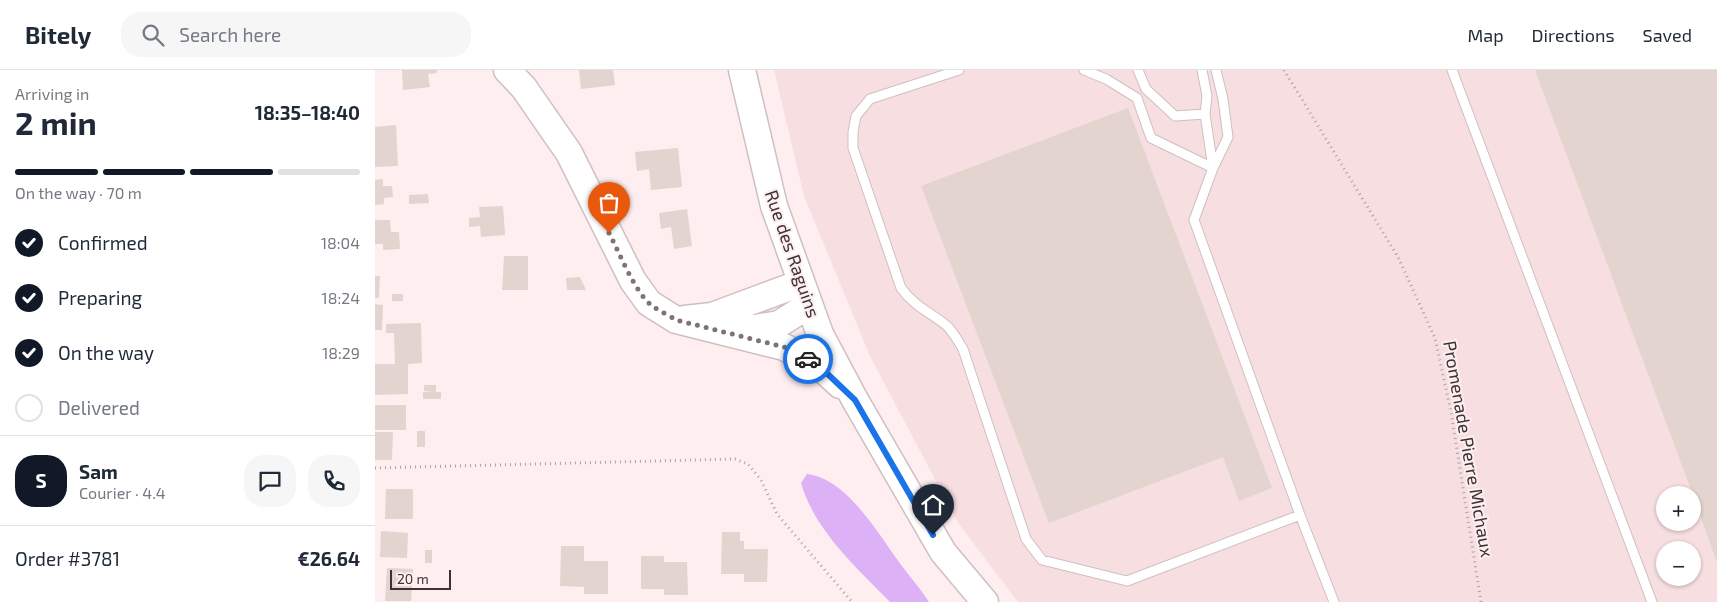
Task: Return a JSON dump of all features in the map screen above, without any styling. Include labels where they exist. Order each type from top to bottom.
[{"type":"street","points":[[507,70],[523,88],[569,152],[633,281],[649,303],[676,320],[784,347],[816,363],[855,400]]},
{"type":"street","name":"Rue des Raguins","points":[[742,70],[774,206],[820,334],[855,400],[943,552],[985,602]]},
{"type":"street","points":[[676,320],[712,316],[805,294]]},
{"type":"street","points":[[708,328],[755,328],[779,324],[805,294]]},
{"type":"lane","points":[[959,70],[870,98],[856,116],[853,148],[901,288],[910,300],[947,327],[963,349],[1026,539],[1042,560],[1127,581],[1300,515]]},
{"type":"lane","points":[[1084,70],[1106,79],[1137,98],[1151,138],[1213,168]]},
{"type":"lane","points":[[1137,70],[1146,89],[1175,116],[1205,114]]},
{"type":"lane","points":[[1202,70],[1207,96],[1205,114],[1213,168]]},
{"type":"lane","points":[[1216,70],[1223,99],[1228,137],[1213,168],[1194,220],[1300,515],[1334,602]]},
{"type":"lane","points":[[1452,70],[1652,602]]},
{"type":"path","name":"Promenade Pierre Michaux","points":[[1284,70],[1398,257],[1435,338],[1451,412],[1481,602]]},
{"type":"path","points":[[375,468],[735,459],[749,464],[761,480],[777,514],[852,602]]},
{"type":"shaded area","points":[[774,70],[1717,70],[1717,602],[1018,602],[958,523],[870,356],[804,196]]},
{"type":"shaded area","points":[[807,474],[835,485],[848,496],[871,522],[929,602],[890,602],[851,562],[826,533],[807,500],[801,483]]},
{"type":"building","points":[[402,70],[437,70],[437,73],[428,74],[430,87],[403,90]]},
{"type":"building","points":[[579,70],[613,70],[615,85],[581,89]]},
{"type":"building","points":[[1535,70],[1717,70],[1717,563],[1701,518],[1701,486],[1690,486]]},
{"type":"building","points":[[1128,108],[1272,488],[1239,501],[1223,457],[1049,523],[921,186]]},
{"type":"building","points":[[396,125],[398,166],[375,167],[375,127]]},
{"type":"building","points":[[678,148],[682,187],[651,190],[649,169],[637,171],[635,152]]},
{"type":"building","points":[[383,179],[383,186],[392,186],[393,197],[384,198],[384,204],[375,205],[375,180]]},
{"type":"building","points":[[428,194],[429,203],[409,204],[409,195]]},
{"type":"building","points":[[503,206],[505,235],[481,237],[480,226],[469,227],[469,218],[480,217],[479,207]]},
{"type":"building","points":[[687,209],[692,246],[674,249],[671,227],[661,229],[659,213]]},
{"type":"building","points":[[375,220],[390,220],[391,232],[399,232],[400,249],[383,250],[383,244],[375,244]]},
{"type":"building","points":[[504,256],[528,256],[528,290],[502,290]]},
{"type":"building","points":[[375,276],[380,276],[379,298],[375,298]]},
{"type":"building","points":[[580,277],[586,290],[567,290],[566,278]]},
{"type":"building","points":[[392,294],[403,294],[403,301],[392,301]]},
{"type":"building","points":[[375,304],[383,305],[382,330],[375,330]]},
{"type":"building","points":[[421,323],[422,363],[408,364],[408,394],[375,395],[375,364],[395,364],[394,333],[386,333],[386,324]]},
{"type":"building","points":[[424,385],[436,385],[436,392],[441,392],[441,399],[423,399],[423,392],[433,392],[424,391]]},
{"type":"building","points":[[375,405],[406,405],[406,430],[375,430]]},
{"type":"building","points":[[417,431],[425,431],[425,447],[417,447]]},
{"type":"building","points":[[375,432],[393,432],[392,460],[375,460]]},
{"type":"building","points":[[386,489],[413,489],[413,519],[385,519]]},
{"type":"building","points":[[381,531],[408,533],[407,558],[380,557]]},
{"type":"building","points":[[722,532],[740,532],[740,541],[744,541],[744,549],[768,549],[767,582],[744,582],[744,574],[721,574]]},
{"type":"building","points":[[561,546],[584,546],[584,561],[608,561],[608,594],[584,594],[584,587],[560,586]]},
{"type":"building","points":[[425,550],[432,550],[432,563],[425,563]]},
{"type":"building","points":[[641,556],[664,556],[664,562],[687,562],[688,595],[664,595],[664,589],[641,589]]},
{"type":"building","points":[[387,568],[413,569],[411,601],[385,601]]},
{"type":"way so far","points":[[609,233],[633,281],[649,303],[663,312],[676,320],[784,347],[808,359]]},
{"type":"route","points":[[808,359],[816,363],[855,400],[933,535]]}]
